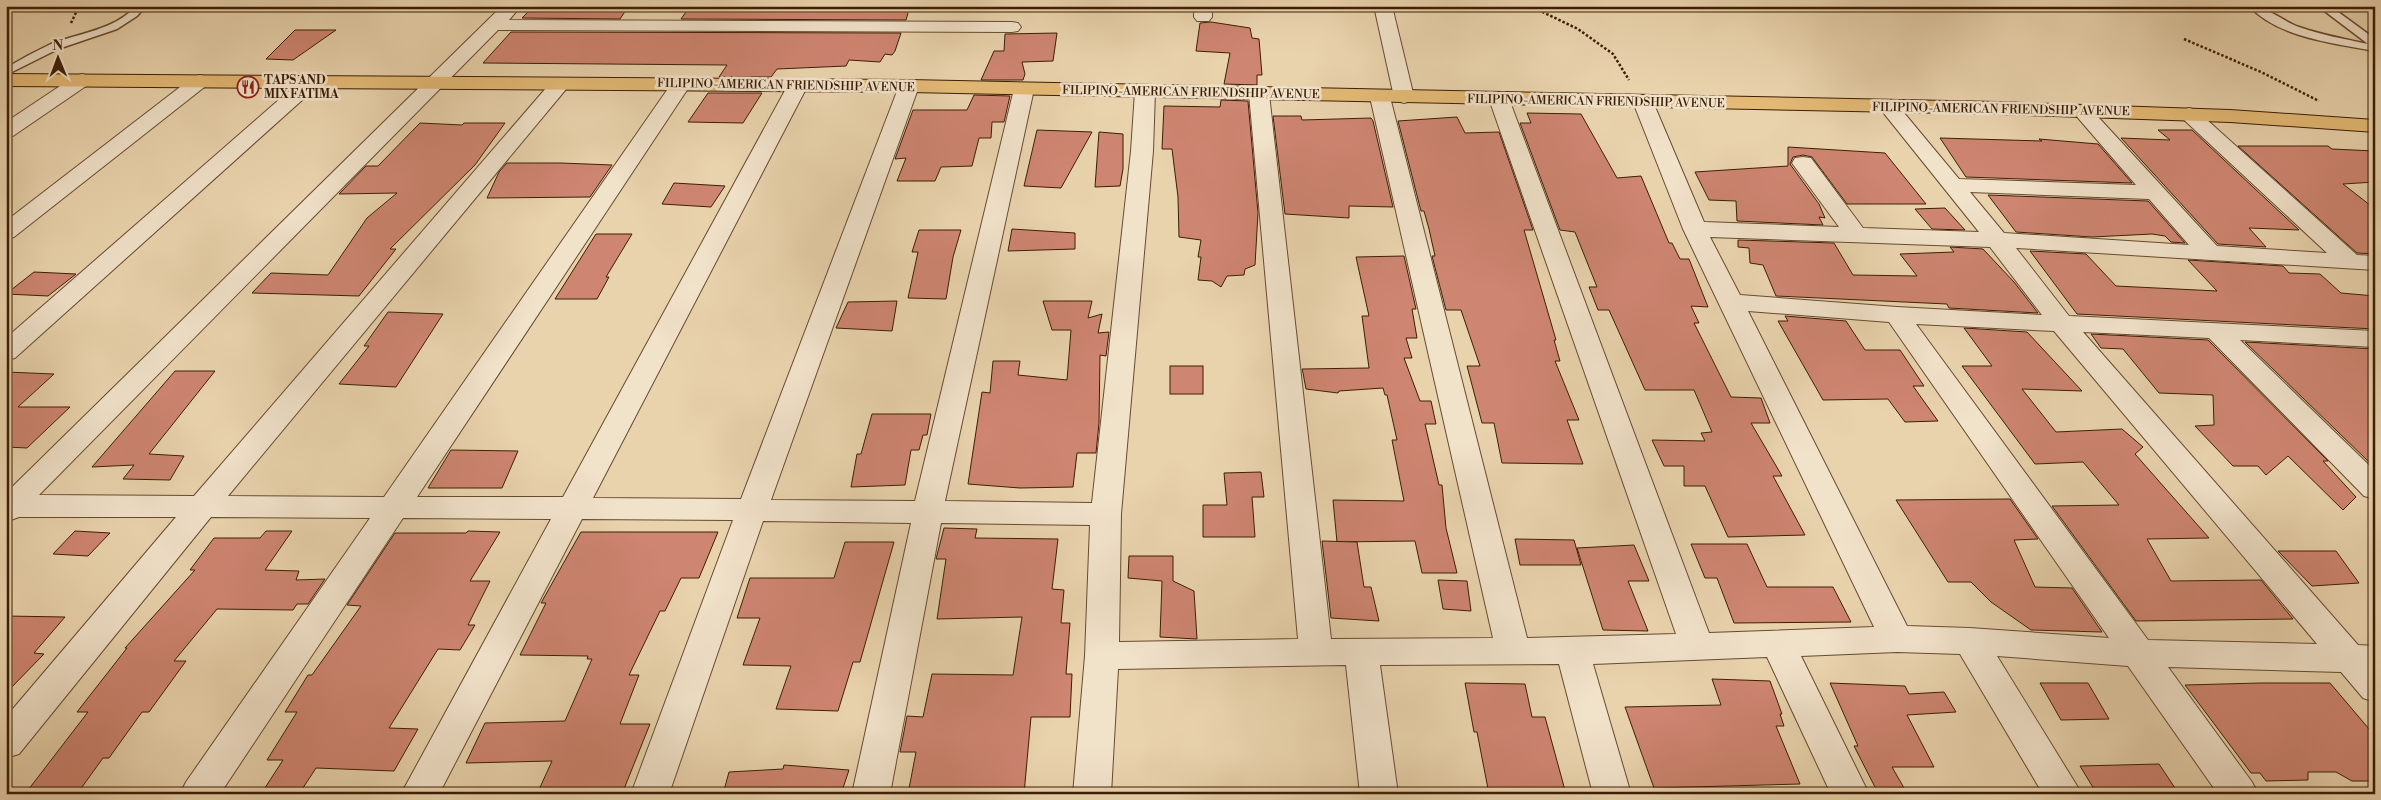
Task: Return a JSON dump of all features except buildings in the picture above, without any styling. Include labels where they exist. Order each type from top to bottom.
[{"type":"main road","name":"FILIPINO-AMERICAN FRIENDSHIP AVENUE","points":[[6,80],[910,86],[2082,111],[2190,114],[2375,126]]},
{"type":"street","points":[[8,508],[512,6]]},
{"type":"street","points":[[1383,6],[1392,97],[1513,651]]},
{"type":"street","points":[[493,25],[1012,26]]},
{"type":"street","points":[[6,132],[82,80]]},
{"type":"street","points":[[6,232],[200,81]]},
{"type":"street","points":[[6,352],[312,81]]},
{"type":"street","points":[[6,743],[203,506],[560,84]]},
{"type":"street","points":[[199,794],[392,507],[681,84]]},
{"type":"street","points":[[420,794],[798,85]]},
{"type":"street","points":[[650,794],[752,510],[910,86]]},
{"type":"street","points":[[871,794],[928,512],[1024,89]]},
{"type":"street","points":[[1092,794],[1102,656],[1106,514],[1142,151],[1145,92]]},
{"type":"street","points":[[1259,94],[1316,652]]},
{"type":"street","points":[[1499,99],[1698,646]]},
{"type":"street","points":[[1643,102],[1695,228],[1896,639]]},
{"type":"street","points":[[1888,106],[1954,185],[2062,324],[2363,659],[2375,688]]},
{"type":"street","points":[[2082,111],[2208,251]]},
{"type":"street","points":[[2190,114],[2350,261]]},
{"type":"street","points":[[1803,163],[1855,233]]},
{"type":"street","points":[[1954,185],[2154,192]]},
{"type":"street","points":[[1695,228],[1997,240],[2208,251],[2375,263]]},
{"type":"street","points":[[1730,302],[1897,315],[2375,339]]},
{"type":"street","points":[[1897,315],[2239,794]]},
{"type":"street","points":[[2217,332],[2375,489]]},
{"type":"street","points":[[8,508],[392,507],[1106,514]]},
{"type":"street","points":[[1102,656],[1316,652],[1572,651],[1896,639],[1970,641],[2138,653],[2363,659]]},
{"type":"street","points":[[1970,641],[2063,794]]},
{"type":"street","points":[[1778,644],[1850,794]]},
{"type":"street","points":[[1572,651],[1612,794]]},
{"type":"street","points":[[1361,652],[1379,794]]},
{"type":"lane","points":[[6,72],[55,46],[122,22],[135,14],[141,6]]},
{"type":"lane","points":[[2254,6],[2288,25],[2315,35],[2375,48]]},
{"type":"lane","points":[[2323,6],[2375,44]]},
{"type":"path","points":[[1530,6],[1578,29],[1613,54],[1643,102]]},
{"type":"path","points":[[2184,39],[2310,96],[2353,124]]},
{"type":"place","name":"TAPS AND MIX FATIMA","points":[[248,87]]}]
